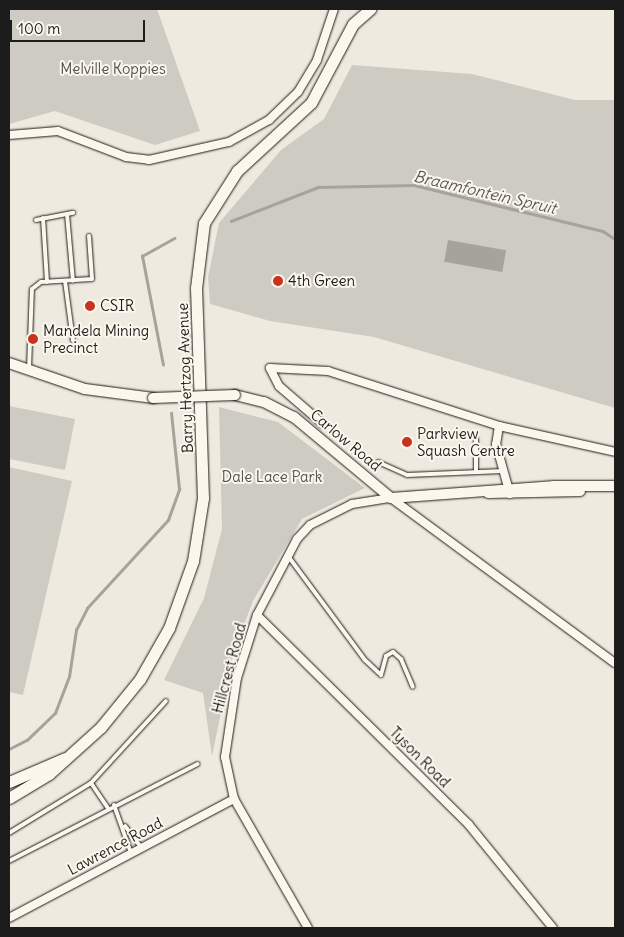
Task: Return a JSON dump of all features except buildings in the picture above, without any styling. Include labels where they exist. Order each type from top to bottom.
[{"type":"main road","name":"Barry Hertzog Avenue","points":[[9,798],[67,757],[114,712],[150,665],[169,628],[193,561],[204,476],[196,288],[204,222],[237,171],[315,98],[363,10]]},
{"type":"main road","name":"Barry Hertzog Avenue","points":[[9,782],[67,757]]},
{"type":"street","points":[[9,135],[58,130],[126,157],[149,160],[229,142],[269,120],[298,92],[317,60],[334,9]]},
{"type":"street","name":"Carlow Road","points":[[9,363],[85,389],[152,398],[235,395],[264,402],[294,417],[391,498],[615,663]]},
{"type":"street","points":[[323,424],[279,386],[270,368],[328,371],[499,426],[615,452]]},
{"type":"street","points":[[499,426],[496,444],[506,470],[510,492]]},
{"type":"street","points":[[391,498],[613,486]]},
{"type":"street","name":"Hillcrest Road","points":[[308,928],[234,799],[226,765],[226,742],[237,678],[257,616],[302,533],[323,515],[352,504],[391,498]]},
{"type":"street","name":"Tyson Road","points":[[257,616],[468,825],[553,928]]},
{"type":"street","name":"Lawrence Road","points":[[9,918],[234,799]]},
{"type":"lane","points":[[36,220],[73,213]]},
{"type":"lane","points":[[67,214],[73,280]]},
{"type":"lane","points":[[43,218],[46,282]]},
{"type":"lane","points":[[29,371],[30,294],[36,284],[94,276],[89,236]]},
{"type":"lane","points":[[66,281],[74,340]]},
{"type":"lane","points":[[476,438],[476,472]]},
{"type":"lane","points":[[378,462],[407,475],[506,470]]},
{"type":"lane","points":[[288,556],[365,660],[382,675],[386,656],[393,652],[401,659],[413,687]]},
{"type":"lane","points":[[9,833],[90,783],[166,701]]},
{"type":"lane","points":[[9,860],[108,808],[198,764]]},
{"type":"lane","points":[[90,783],[108,808]]},
{"type":"lane","points":[[114,805],[124,826],[131,853]]},
{"type":"lane","points":[[124,826],[141,848]]},
{"type":"green space","name":"Melville Koppies","points":[[9,9],[157,9],[200,131],[155,145],[55,111],[9,124]]},
{"type":"green space","points":[[352,65],[472,74],[575,100],[615,100],[615,408],[374,337],[270,321],[210,304],[208,277],[219,223],[281,150],[324,119]]},
{"type":"green space","points":[[9,406],[75,419],[65,470],[9,459]]},
{"type":"green space","name":"Dale Lace Park","points":[[219,407],[278,422],[365,488],[302,519],[253,601],[233,654],[212,756],[203,693],[164,680],[204,598],[222,529]]},
{"type":"green space","points":[[9,467],[72,481],[23,695],[9,692]]},
{"type":"shaded area","points":[[448,240],[506,250],[502,272],[444,262]]},
{"type":"waterway","name":"Braamfontein Spruit","points":[[231,221],[318,187],[414,185],[603,231],[615,239]]},
{"type":"waterway","name":"Braamfontein Spruit","points":[[163,365],[142,256],[174,238]]},
{"type":"waterway","name":"Braamfontein Spruit","points":[[9,749],[27,740],[55,713],[69,677],[76,630],[87,608],[168,520],[179,489],[171,413]]},
{"type":"place","name":"4th Green","points":[[278,281]]},
{"type":"place","name":"CSIR","points":[[90,306]]},
{"type":"place","name":"Mandela Mining Precinct","points":[[33,339]]},
{"type":"place","name":"Parkview Squash Centre","points":[[407,442]]}]
